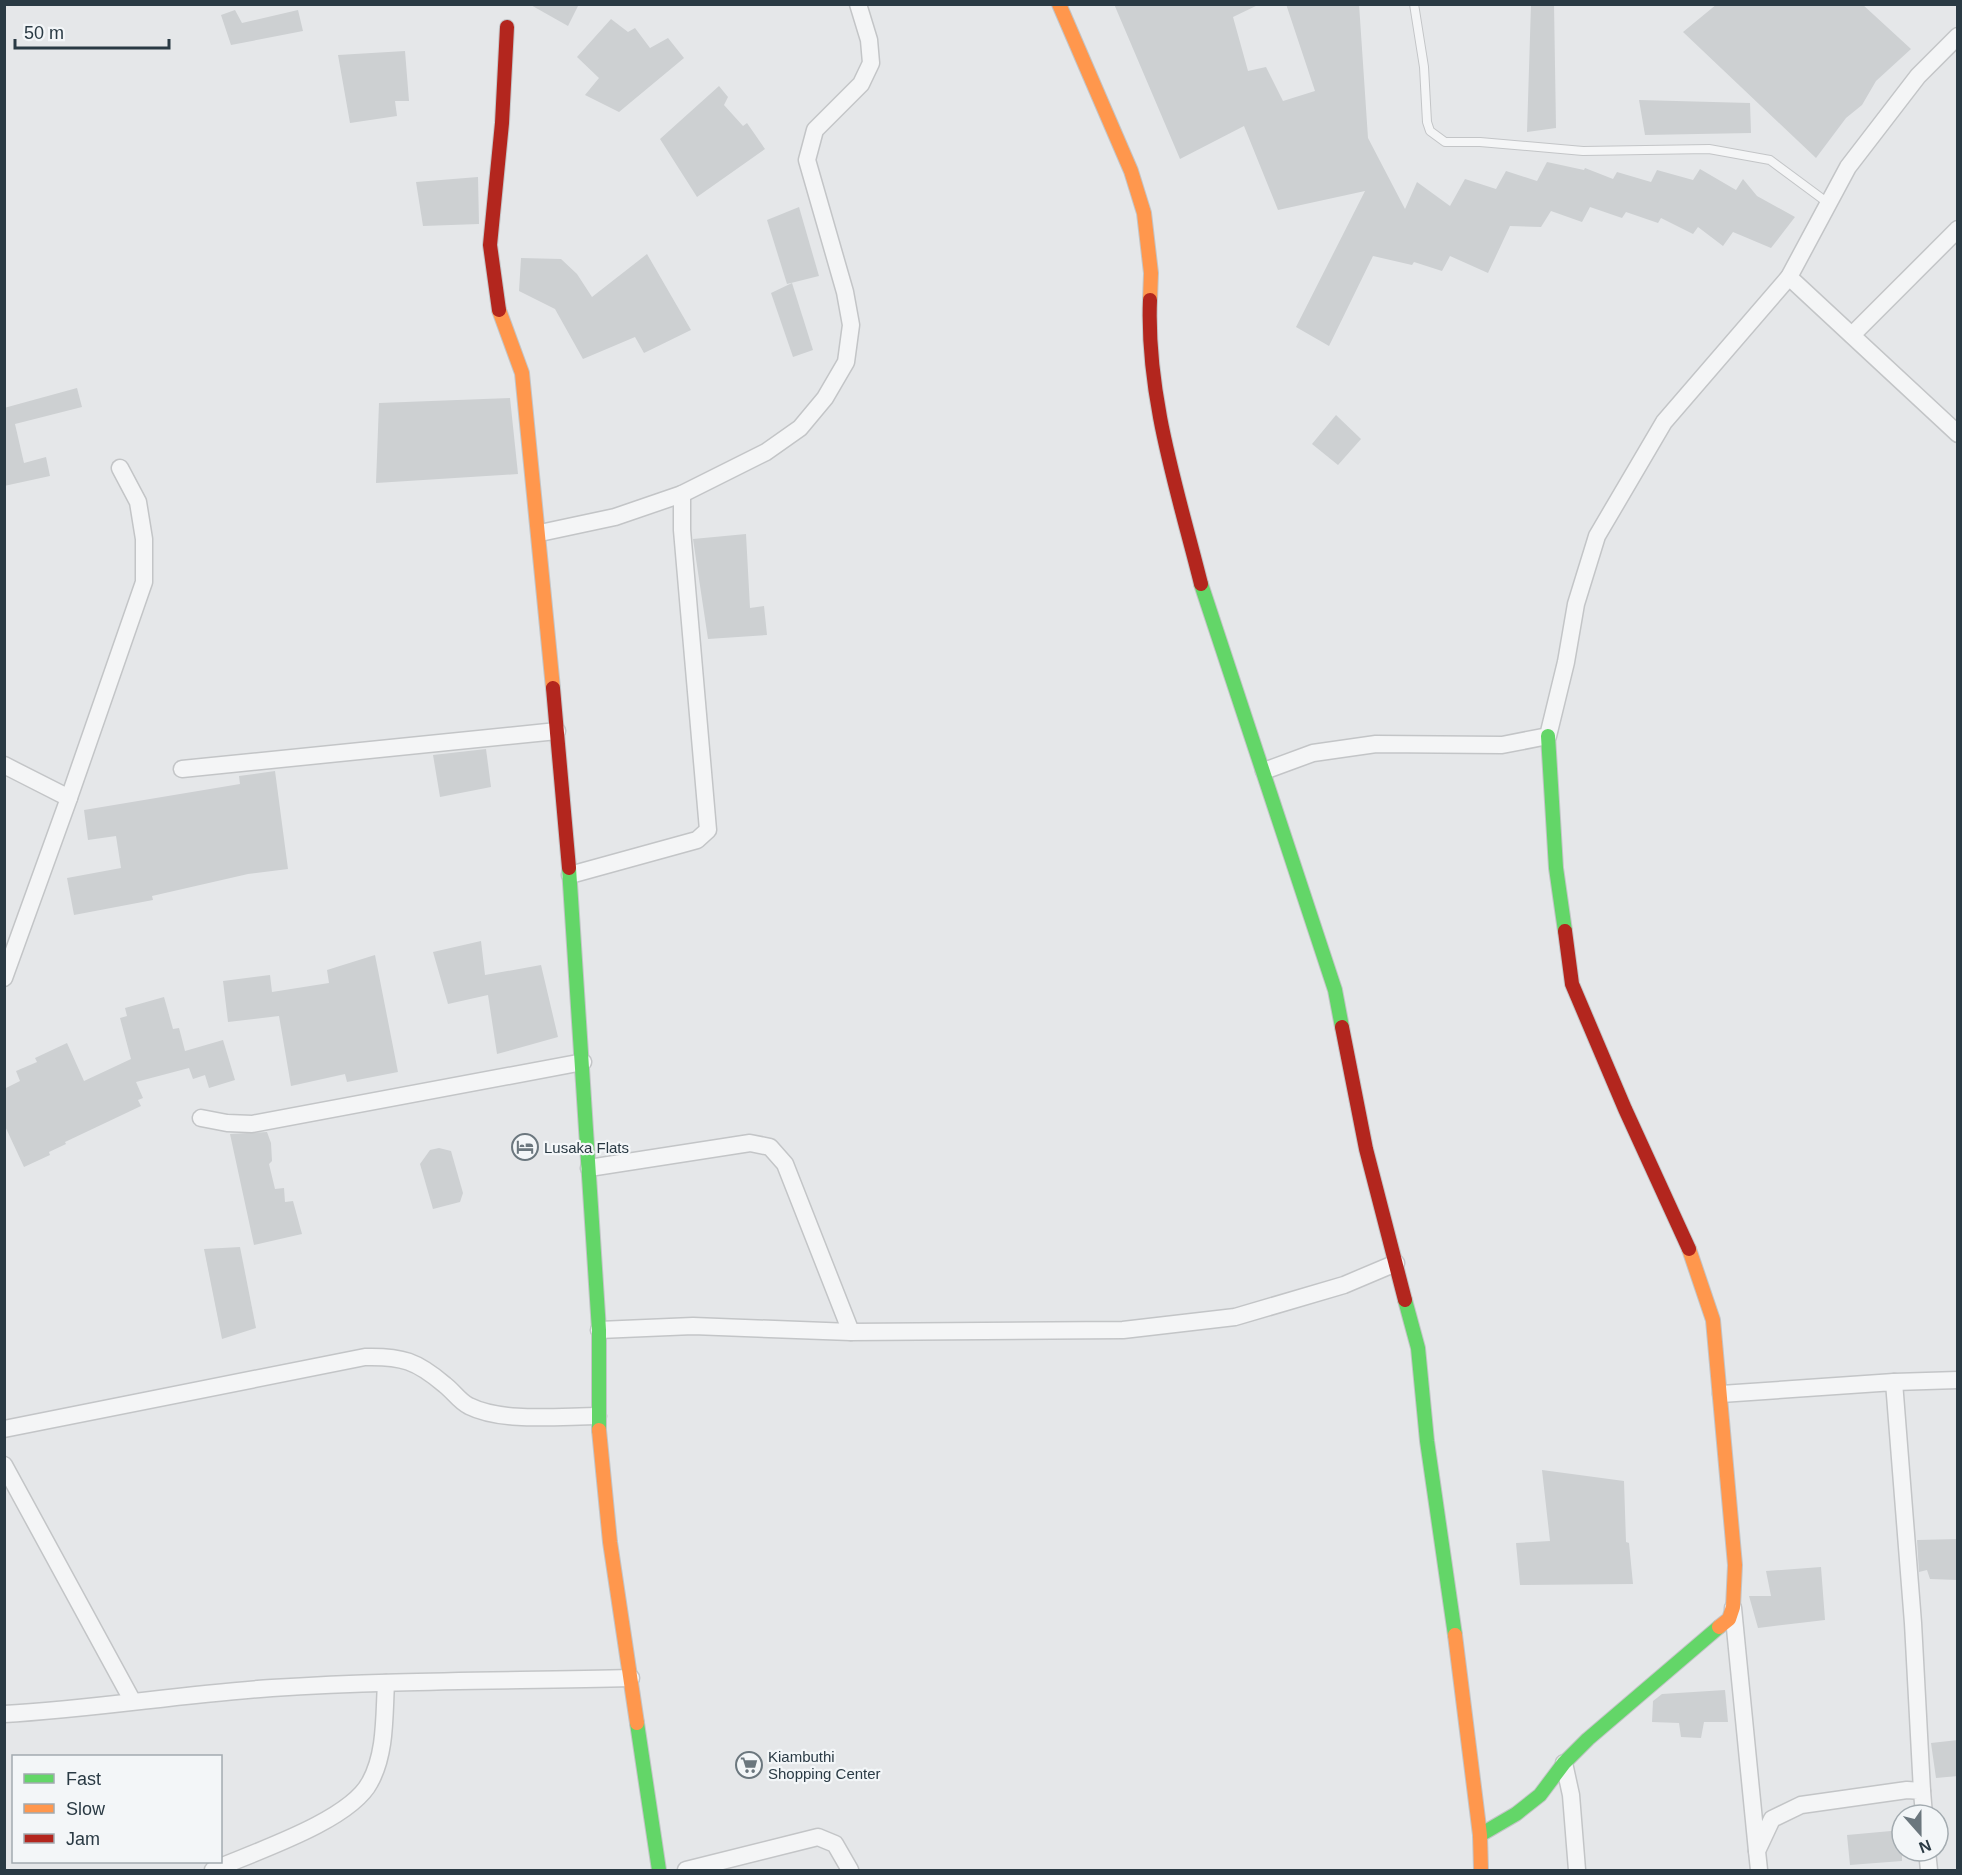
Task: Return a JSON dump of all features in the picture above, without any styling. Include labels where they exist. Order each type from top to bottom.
[{"type":"street","points":[[540,534],[615,518],[682,494],[766,452],[800,428],[825,398],[846,362],[851,325],[845,292],[807,160],[815,130],[861,84],[871,63],[869,40],[858,4]]},
{"type":"street","points":[[1059,4],[1131,171],[1144,213],[1151,273],[1149,326],[1155,392],[1201,584],[1335,990],[1366,1149],[1418,1348],[1427,1441],[1462,1682],[1480,1835],[1481,1870]]},
{"type":"street","points":[[507,27],[502,123],[490,245],[499,309],[522,373],[540,534],[570,875],[583,1062],[599,1330],[598,1416],[610,1542],[659,1870]]},
{"type":"street","points":[[1759,1870],[1733,1607],[1735,1565],[1713,1320],[1687,1242],[1625,1109],[1572,984],[1556,868],[1548,736],[1566,662],[1576,604],[1596,536],[1664,422],[1789,277],[1848,167],[1911,85],[1958,36]]},
{"type":"street","points":[[1852,336],[1958,229]]},
{"type":"street","points":[[1789,277],[1958,434]]},
{"type":"street","points":[[4,978],[144,582],[144,539],[138,502],[120,468]]},
{"type":"street","points":[[570,875],[698,840],[708,830],[682,530],[682,494]]},
{"type":"street","points":[[182,769],[557,731]]},
{"type":"street","points":[[1264,771],[1313,753],[1376,744],[1502,745],[1548,736]]},
{"type":"street","points":[[4,765],[69,798]]},
{"type":"street","points":[[201,1118],[226,1124],[252,1125],[583,1062]]},
{"type":"street","points":[[589,1168],[750,1143],[770,1147],[785,1164],[851,1332]]},
{"type":"street","points":[[599,1330],[693,1326],[851,1332],[1124,1330],[1235,1317],[1344,1285],[1396,1263]]},
{"type":"street","points":[[4,1429],[365,1358],[394,1356],[414,1362],[446,1385],[467,1406],[492,1415],[598,1416]]},
{"type":"street","points":[[1721,1394],[1958,1380]]},
{"type":"street","points":[[1894,1382],[1913,1623],[1923,1803]]},
{"type":"street","points":[[4,1465],[132,1700]]},
{"type":"street","points":[[1480,1835],[1516,1814],[1540,1795],[1564,1763],[1620,1710],[1729,1618],[1733,1607]]},
{"type":"street","points":[[4,1714],[75,1710],[132,1700],[272,1688],[386,1683],[631,1678]]},
{"type":"street","points":[[213,1870],[305,1831],[354,1804],[370,1782],[382,1746],[386,1683]]},
{"type":"street","points":[[1564,1763],[1571,1795],[1577,1870]]},
{"type":"street","points":[[1757,1851],[1772,1819],[1801,1804],[1907,1790],[1922,1791]]},
{"type":"street","points":[[686,1870],[818,1837],[835,1844],[850,1870]]},
{"type":"lane","points":[[1414,4],[1424,67],[1427,122],[1430,131],[1445,142],[1480,142],[1583,151],[1709,149],[1770,160],[1828,203]]},
{"type":"building","points":[[529,4],[579,4],[568,26]]},
{"type":"building","points":[[1114,4],[1260,4],[1233,17],[1248,71],[1266,67],[1283,101],[1315,91],[1286,4],[1359,4],[1368,138],[1405,209],[1417,182],[1450,206],[1465,179],[1496,189],[1506,171],[1537,181],[1547,162],[1584,170],[1585,168],[1613,179],[1617,172],[1651,182],[1657,170],[1693,180],[1700,169],[1736,190],[1743,179],[1757,196],[1795,217],[1771,248],[1733,232],[1723,246],[1698,227],[1693,234],[1661,218],[1658,223],[1626,212],[1622,218],[1590,207],[1582,222],[1551,211],[1541,227],[1510,226],[1488,273],[1450,256],[1442,271],[1414,262],[1412,265],[1373,256],[1329,346],[1296,327],[1365,191],[1278,210],[1244,126],[1180,159]]},
{"type":"building","points":[[1531,4],[1554,4],[1556,128],[1527,132]]},
{"type":"building","points":[[1717,4],[1862,4],[1911,49],[1876,81],[1862,105],[1846,118],[1816,158],[1683,32]]},
{"type":"building","points":[[235,10],[242,23],[298,10],[303,31],[231,45],[221,15]]},
{"type":"building","points":[[611,19],[628,32],[635,28],[650,48],[668,38],[684,58],[619,112],[585,95],[599,78],[577,57]]},
{"type":"building","points":[[405,51],[409,101],[395,101],[397,116],[350,123],[338,55]]},
{"type":"building","points":[[719,86],[728,97],[724,105],[743,126],[747,123],[765,149],[697,197],[660,139]]},
{"type":"building","points":[[1639,100],[1750,103],[1751,133],[1645,135]]},
{"type":"building","points":[[478,177],[479,224],[423,226],[416,182]]},
{"type":"building","points":[[799,207],[819,276],[787,284],[767,220]]},
{"type":"building","points":[[647,254],[691,330],[644,353],[635,337],[583,359],[555,309],[519,291],[521,258],[561,259],[577,274],[592,297]]},
{"type":"building","points":[[792,283],[813,350],[793,357],[771,293]]},
{"type":"building","points":[[77,388],[82,407],[15,424],[24,463],[46,457],[50,476],[4,486],[4,408]]},
{"type":"building","points":[[510,398],[518,474],[376,483],[379,403]]},
{"type":"building","points":[[1336,415],[1361,439],[1338,465],[1312,444]]},
{"type":"building","points":[[746,534],[750,608],[764,606],[767,635],[708,639],[693,539]]},
{"type":"building","points":[[486,749],[491,787],[440,797],[433,755]]},
{"type":"building","points":[[275,771],[288,869],[248,874],[152,896],[153,900],[74,915],[67,878],[121,868],[116,836],[88,840],[84,810],[240,784],[239,776]]},
{"type":"building","points":[[481,941],[485,975],[541,965],[558,1037],[497,1054],[488,995],[448,1004],[433,952]]},
{"type":"building","points":[[375,955],[398,1072],[347,1082],[345,1074],[291,1086],[279,1016],[228,1022],[223,981],[270,975],[272,992],[329,983],[327,970]]},
{"type":"building","points":[[164,997],[173,1029],[179,1028],[185,1051],[223,1040],[235,1080],[209,1088],[205,1075],[193,1079],[189,1068],[136,1082],[143,1098],[138,1100],[141,1106],[65,1142],[66,1144],[49,1152],[50,1155],[24,1167],[4,1124],[4,1089],[20,1081],[16,1071],[37,1062],[35,1058],[67,1043],[84,1081],[131,1059],[120,1018],[127,1016],[125,1008]]},
{"type":"building","points":[[267,1132],[271,1143],[272,1161],[269,1164],[275,1189],[284,1188],[285,1202],[293,1201],[302,1234],[254,1245],[230,1134]]},
{"type":"building","points":[[439,1148],[451,1151],[463,1193],[460,1202],[433,1209],[420,1164],[430,1150]]},
{"type":"building","points":[[240,1247],[256,1328],[222,1339],[204,1249]]},
{"type":"building","points":[[1542,1470],[1624,1481],[1626,1542],[1629,1543],[1633,1584],[1520,1585],[1516,1543],[1550,1541]]},
{"type":"building","points":[[1958,1539],[1958,1580],[1930,1579],[1927,1570],[1919,1572],[1917,1540]]},
{"type":"building","points":[[1821,1567],[1825,1620],[1758,1628],[1749,1596],[1771,1596],[1766,1571]]},
{"type":"building","points":[[1725,1690],[1728,1722],[1704,1722],[1701,1738],[1681,1737],[1679,1723],[1652,1722],[1653,1701],[1662,1694]]},
{"type":"building","points":[[1958,1740],[1958,1776],[1936,1778],[1931,1743]]},
{"type":"building","points":[[1890,1831],[1890,1862],[1850,1865],[1847,1835]]},
{"type":"traffic: fast","points":[[1201,584],[1335,990],[1342,1027]]},
{"type":"traffic: fast","points":[[1548,736],[1556,868],[1565,931]]},
{"type":"traffic: fast","points":[[569,868],[599,1330],[599,1430]]},
{"type":"traffic: fast","points":[[1405,1300],[1418,1348],[1427,1441],[1455,1635]]},
{"type":"traffic: fast","points":[[1480,1835],[1516,1814],[1540,1795],[1564,1763],[1588,1739],[1719,1627]]},
{"type":"traffic: fast","points":[[637,1723],[659,1870]]},
{"type":"traffic: slow","points":[[1059,4],[1131,171],[1144,213],[1151,273],[1150,300]]},
{"type":"traffic: slow","points":[[499,310],[522,373],[553,688]]},
{"type":"traffic: slow","points":[[1689,1249],[1713,1320],[1735,1565],[1733,1607],[1729,1619],[1719,1627]]},
{"type":"traffic: slow","points":[[599,1430],[610,1542],[637,1723]]},
{"type":"traffic: slow","points":[[1455,1635],[1480,1835],[1481,1870]]},
{"type":"traffic: jam","points":[[499,310],[490,245],[502,123],[507,27]]},
{"type":"traffic: jam","points":[[1150,300],[1150,336],[1158,408],[1201,584]]},
{"type":"traffic: jam","points":[[553,688],[569,868]]},
{"type":"traffic: jam","points":[[1565,931],[1572,984],[1625,1109],[1689,1249]]},
{"type":"traffic: jam","points":[[1342,1027],[1366,1149],[1405,1300]]},
{"type":"place","name":"Lusaka Flats","points":[[525,1147]]},
{"type":"place","name":"Kiambuthi Shopping Center","points":[[749,1765]]}]
